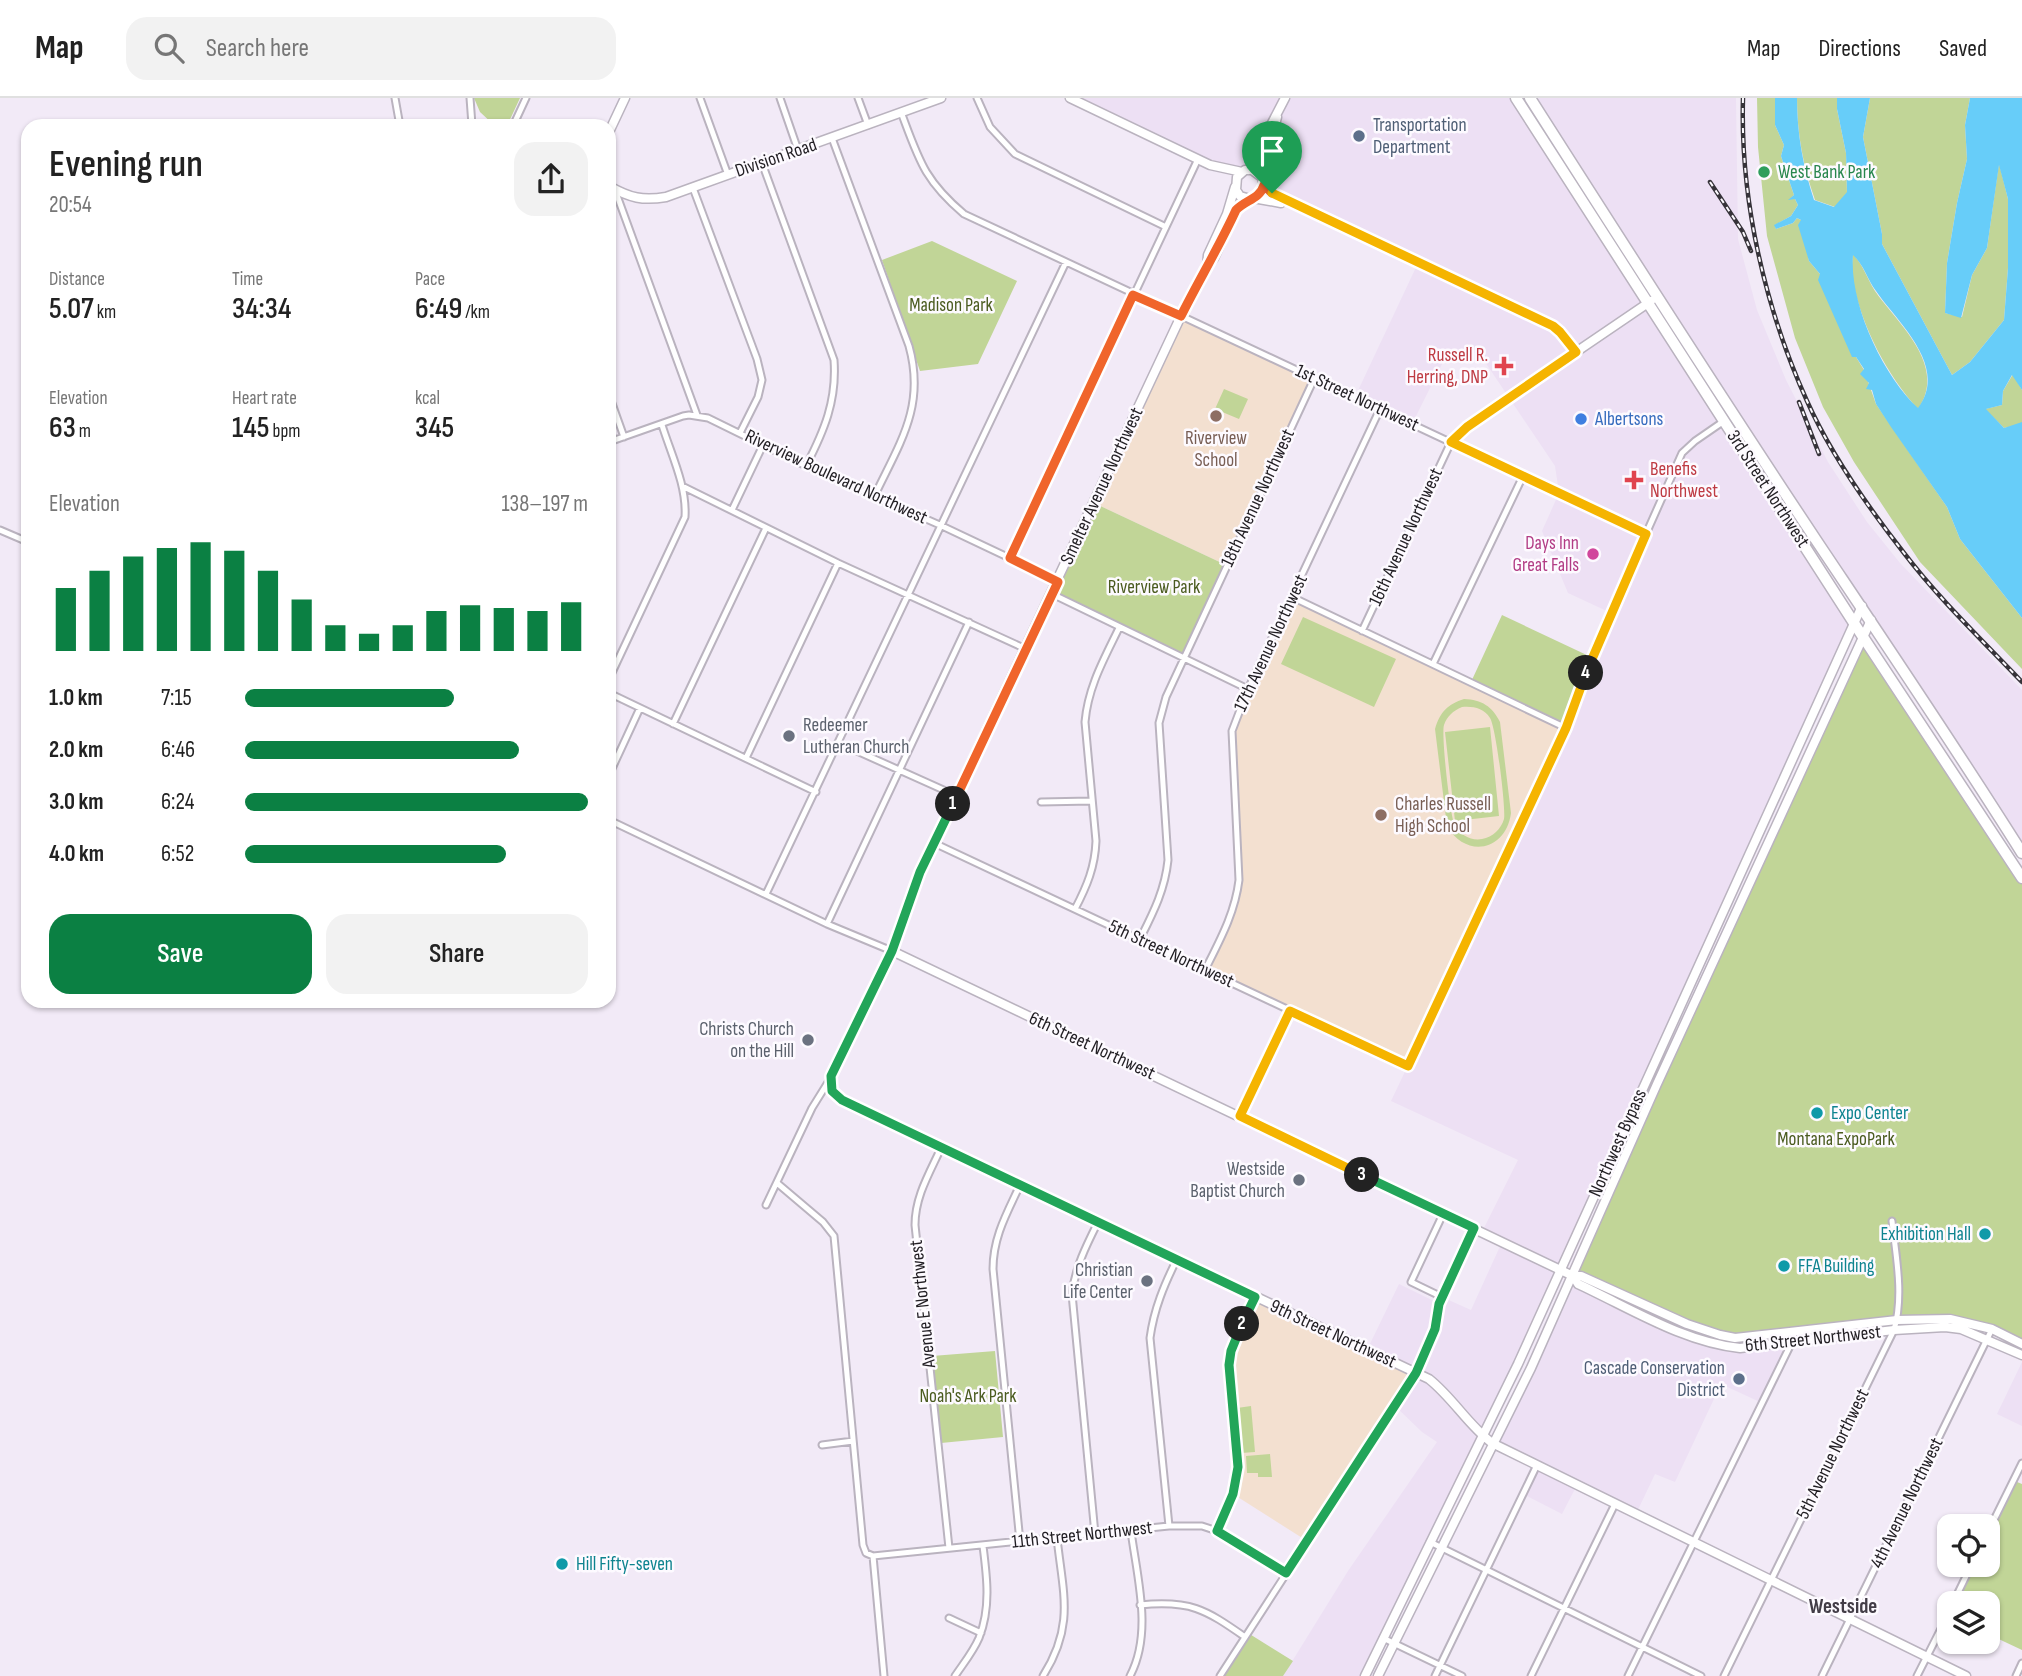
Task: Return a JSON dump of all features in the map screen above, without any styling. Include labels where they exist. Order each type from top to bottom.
[{"type":"highway","name":"3rd Street Northwest","points":[[1516,98],[1729,418],[1863,637],[2022,878]]},
{"type":"highway","name":"3rd Street Northwest","points":[[1530,98],[1652,300]]},
{"type":"highway","name":"3rd Street Northwest","points":[[1729,418],[1871,620],[2022,853]]},
{"type":"street","points":[[396,98],[399,119]]},
{"type":"street","points":[[470,98],[472,119]]},
{"type":"street","points":[[516,119],[526,98]]},
{"type":"street","points":[[615,119],[625,98]]},
{"type":"street","points":[[700,98],[728,175]]},
{"type":"street","points":[[780,98],[797,150]]},
{"type":"street","points":[[858,98],[868,125]]},
{"type":"street","name":"Division Road","points":[[616,189],[649,200],[693,188],[938,98]]},
{"type":"street","points":[[977,98],[990,127],[1015,154],[1164,226]]},
{"type":"street","points":[[1070,98],[1210,165],[1235,185],[1240,196],[1275,201],[1308,211]]},
{"type":"street","points":[[1252,198],[1259,195],[1277,117],[1285,98]]},
{"type":"street","name":"1st Street Northwest","points":[[901,112],[920,164],[940,194],[964,214],[1646,534]]},
{"type":"street","points":[[1235,185],[1258,158],[1277,117]]},
{"type":"street","points":[[832,138],[909,346],[915,377],[913,411],[874,497]]},
{"type":"street","points":[[1010,558],[1164,226],[1198,159]]},
{"type":"street","points":[[762,163],[834,360],[832,405],[825,428],[806,466]]},
{"type":"street","points":[[1210,165],[1255,171],[1275,195],[1553,326],[1576,352]]},
{"type":"street","name":"Smelter Avenue Northwest","points":[[1207,266],[1208,255],[1227,214],[1235,185]]},
{"type":"street","points":[[693,188],[757,359],[762,380],[758,397],[740,433]]},
{"type":"street","name":"Smelter Avenue Northwest","points":[[832,1091],[831,1076],[892,951],[920,872],[1181,316],[1207,266],[1214,258],[1236,210],[1252,198]]},
{"type":"street","points":[[616,199],[697,415],[683,416],[616,440]]},
{"type":"street","points":[[766,894],[1066,262]]},
{"type":"street","name":"16th Avenue Northwest","points":[[1362,631],[1451,442],[1467,427],[1652,300]]},
{"type":"street","name":"18th Avenue Northwest","points":[[1140,939],[1159,902],[1166,881],[1168,860],[1159,723],[1166,697],[1314,379]]},
{"type":"street","name":"17th Avenue Northwest","points":[[1205,970],[1237,899],[1239,880],[1232,731],[1248,689],[1380,410]]},
{"type":"street","points":[[616,415],[624,437]]},
{"type":"street","name":"Riverview Boulevard Northwest","points":[[697,415],[942,526],[1058,582]]},
{"type":"street","points":[[1292,597],[1566,728],[1597,644],[1682,453],[1729,418]]},
{"type":"street","points":[[616,664],[685,517],[682,486],[662,425]]},
{"type":"street","points":[[732,510],[763,445]]},
{"type":"street","points":[[1433,664],[1523,476]]},
{"type":"street","points":[[682,486],[838,563],[1026,649]]},
{"type":"street","points":[[673,724],[766,528]]},
{"type":"street","points":[[0,530],[21,539]]},
{"type":"street","points":[[746,758],[838,563]]},
{"type":"street","points":[[1052,594],[1248,689]]},
{"type":"street","name":"Northwest Bypass","points":[[1365,1676],[1518,1364],[1861,606]]},
{"type":"street","name":"Northwest Bypass","points":[[1378,1676],[1531,1368],[1657,1084],[1871,620]]},
{"type":"street","points":[[827,924],[969,622]]},
{"type":"street","points":[[1075,909],[1090,879],[1095,861],[1096,841],[1085,723],[1087,703],[1092,685],[1119,628]]},
{"type":"street","points":[[616,696],[816,792]]},
{"type":"street","points":[[616,760],[640,708]]},
{"type":"street","name":"5th Street Northwest","points":[[934,843],[1408,1066],[1566,728]]},
{"type":"street","points":[[839,743],[957,796]]},
{"type":"street","points":[[1041,802],[1091,801]]},
{"type":"street","name":"6th Street Northwest","points":[[616,823],[827,924],[892,951],[1573,1276],[1581,1276],[1707,1333],[1735,1338],[1793,1337],[1945,1327],[1961,1329],[2022,1356]]},
{"type":"street","points":[[1240,1116],[1290,1011]]},
{"type":"street","points":[[766,1205],[812,1108],[831,1076]]},
{"type":"street","name":"9th Street Northwest","points":[[832,1091],[842,1100],[1416,1373],[1438,1386],[1482,1436],[1492,1443],[1966,1676]]},
{"type":"street","name":"Avenue E Northwest","points":[[942,1148],[920,1192],[915,1225],[949,1548]]},
{"type":"street","points":[[777,1183],[823,1222],[834,1236],[853,1441],[822,1445]]},
{"type":"street","points":[[1020,1185],[997,1234],[993,1251],[1020,1542]]},
{"type":"street","points":[[1442,1297],[1410,1282],[1443,1214]]},
{"type":"street","name":"5th Avenue Northwest","points":[[1724,1676],[1894,1330],[1897,1320],[1898,1285],[1892,1221]]},
{"type":"street","points":[[1095,1534],[1072,1294],[1074,1277],[1098,1222]]},
{"type":"street","points":[[1220,1676],[1416,1373],[1435,1329],[1442,1297],[1474,1228]]},
{"type":"street","points":[[1170,1526],[1150,1338],[1153,1315],[1177,1259]]},
{"type":"street","points":[[1217,1531],[1233,1494],[1238,1467],[1229,1365],[1231,1351],[1255,1297]]},
{"type":"street","name":"6th Street Northwest","points":[[1793,1337],[1897,1320],[1950,1319],[1992,1329],[2022,1344]]},
{"type":"street","name":"4th Avenue Northwest","points":[[1822,1676],[1992,1329]]},
{"type":"street","points":[[1628,1676],[1793,1337]]},
{"type":"street","name":"11th Street Northwest","points":[[853,1441],[863,1545],[866,1553],[873,1556],[1170,1526],[1202,1526],[1217,1531],[1286,1573]]},
{"type":"street","points":[[1998,1514],[2019,1476],[2022,1463]]},
{"type":"street","points":[[1435,1676],[1537,1465]]},
{"type":"street","points":[[1531,1676],[1615,1504]]},
{"type":"street","points":[[1130,1676],[1141,1643],[1140,1605],[1131,1531]]},
{"type":"street","points":[[1043,1676],[1060,1645],[1064,1625],[1065,1611],[1057,1538]]},
{"type":"street","points":[[1430,1542],[1701,1676]]},
{"type":"street","points":[[955,1676],[978,1640],[988,1601],[983,1546]]},
{"type":"street","points":[[873,1556],[884,1676]]},
{"type":"street","points":[[1140,1605],[1164,1602],[1192,1606],[1215,1616],[1245,1637]]},
{"type":"street","points":[[949,1618],[981,1633]]},
{"type":"street","points":[[1383,1637],[1462,1676]]},
{"type":"street","points":[[1917,1676],[1937,1637]]},
{"type":"street","points":[[2016,1676],[2022,1663]]},
{"type":"shaded area","points":[[1069,98],[1516,98],[1854,622],[1609,1164],[1365,1676],[1283,1676],[1348,1571],[1437,1442],[1422,1432],[1395,1406],[1367,1350],[1399,1284],[1438,1303],[1442,1297],[1471,1310],[1502,1242],[1482,1232],[1518,1160],[1391,1101],[1462,952],[1611,613],[1568,593],[1542,531],[1559,493],[1555,466],[1479,353],[1447,354],[1412,424],[1355,397],[1418,263],[1264,185],[1271,143],[1248,170],[1228,170]]},
{"type":"shaded area","points":[[1530,98],[1736,98],[1738,239],[1757,310],[1786,380],[1828,462],[1867,522],[1900,563],[2022,690],[2022,854]]},
{"type":"shaded area","name":"Riverview School","points":[[1181,316],[1314,379],[1226,565],[1094,503]]},
{"type":"shaded area","name":"Charles Russell High School","points":[[1292,597],[1566,728],[1408,1066],[1205,970],[1230,919],[1239,880],[1232,731]]},
{"type":"shaded area","points":[[1573,1276],[1578,1284],[1718,1345],[1792,1342],[1762,1403],[1721,1384],[1675,1482],[1655,1474],[1636,1514],[1577,1485],[1562,1514],[1523,1494],[1537,1466],[1492,1443]]},
{"type":"shaded area","points":[[1255,1297],[1416,1373],[1307,1541],[1233,1494],[1238,1467],[1229,1365],[1237,1333]]},
{"type":"shaded area","points":[[2022,1362],[2022,1426],[1997,1414]]},
{"type":"green space","points":[[474,98],[520,98],[510,119],[488,119],[480,112]]},
{"type":"green space","name":"West Bank Park","points":[[1757,98],[1775,98],[1775,125],[1784,145],[1781,156],[1794,195],[1790,199],[1795,199],[1798,205],[1791,216],[1775,225],[1776,229],[1793,223],[1797,218],[1801,220],[1809,261],[1820,274],[1864,370],[1876,404],[1947,507],[1960,539],[2022,618],[2022,669],[1920,562],[1854,462],[1823,407],[1795,338],[1767,236],[1758,147]]},
{"type":"green space","points":[[1797,98],[1837,98],[1846,153],[1847,193],[1835,207],[1815,200],[1801,150]]},
{"type":"green space","points":[[1870,98],[1970,98],[1965,125],[1967,159],[1947,263],[1945,313],[1962,317],[1972,275],[1987,248],[1999,163],[2008,199],[2008,268],[2004,320],[1970,362],[1952,375],[1882,244],[1863,137]]},
{"type":"green space","name":"Madison Park","points":[[932,241],[1017,281],[978,364],[920,371],[882,260]]},
{"type":"green space","points":[[1853,254],[1875,291],[1907,331],[1924,361],[1926,393],[1918,409],[1886,366],[1869,333],[1853,282]]},
{"type":"green space","points":[[2013,374],[2022,390],[2022,424],[2004,428],[1985,409],[2002,405],[2003,391]]},
{"type":"green space","points":[[1224,389],[1248,399],[1239,419],[1215,409]]},
{"type":"green space","name":"Riverview Park","points":[[1094,503],[1226,565],[1183,658],[1052,594]]},
{"type":"green space","points":[[1502,615],[1591,657],[1566,728],[1471,682]]},
{"type":"green space","points":[[1303,617],[1396,659],[1374,707],[1281,664]]},
{"type":"green space","name":"Montana ExpoPark","points":[[1863,637],[2022,878],[2022,1341],[1950,1319],[1720,1335],[1573,1276]]},
{"type":"green space","points":[[1464,699],[1481,702],[1494,712],[1500,722],[1511,813],[1502,836],[1494,843],[1484,846],[1464,843],[1447,826],[1435,729],[1442,713]],"holes":[[[1462,707],[1474,707],[1488,715],[1495,736],[1504,819],[1496,832],[1482,839],[1467,837],[1455,826],[1453,819],[1444,725],[1453,712]]]},
{"type":"green space","points":[[1490,727],[1499,816],[1455,821],[1445,732]]},
{"type":"green space","name":"Noah's Ark Park","points":[[995,1351],[1003,1437],[941,1443],[932,1356]]},
{"type":"green space","points":[[1251,1406],[1255,1452],[1241,1453],[1237,1408]]},
{"type":"green space","points":[[1270,1454],[1272,1477],[1258,1477],[1258,1473],[1247,1473],[1246,1456]]},
{"type":"green space","points":[[2017,1482],[2022,1484],[2022,1650],[2000,1640],[2000,1591],[1963,1591],[1970,1577],[2000,1577],[2000,1516]]},
{"type":"green space","points":[[1248,1633],[1293,1661],[1283,1676],[1220,1676]]},
{"type":"water","points":[[1775,98],[1797,98],[1801,150],[1814,200],[1834,207],[1847,192],[1846,153],[1837,98],[1870,98],[1863,137],[1882,244],[1952,375],[1970,362],[2004,320],[2008,268],[2008,199],[1999,165],[1987,248],[1972,275],[1961,318],[1945,313],[1947,263],[1967,159],[1965,125],[1970,98],[2022,98],[2022,390],[2012,375],[2003,391],[2002,405],[1986,409],[2004,428],[2022,422],[2022,618],[1960,539],[1947,507],[1876,404],[1872,390],[1866,389],[1869,383],[1860,374],[1864,369],[1856,357],[1852,357],[1818,280],[1820,274],[1809,261],[1798,225],[1801,220],[1797,218],[1793,223],[1776,229],[1774,225],[1791,216],[1798,205],[1795,199],[1788,200],[1794,195],[1781,156],[1784,145],[1775,125]],"holes":[[[1853,255],[1876,291],[1917,346],[1924,361],[1928,377],[1926,392],[1918,408],[1893,377],[1871,338],[1853,274]]]},
{"type":"railway","points":[[1743,98],[1746,175],[1758,253],[1779,329],[1807,401],[1851,480],[1917,570],[2022,682]]},
{"type":"railway","points":[[1710,182],[1743,232],[1751,251]]},
{"type":"railway","points":[[1799,402],[1819,454]]},
{"type":"place","name":"Transportation Department","points":[[1359,136]]},
{"type":"place","name":"West Bank Park","points":[[1764,172]]},
{"type":"place","name":"Russell R. Herring, DNP","points":[[1504,366]]},
{"type":"place","name":"Riverview School","points":[[1216,416]]},
{"type":"place","name":"Albertsons","points":[[1581,419]]},
{"type":"place","name":"Benefis Northwest","points":[[1634,480]]},
{"type":"place","name":"Days Inn Great Falls","points":[[1593,554]]},
{"type":"place","name":"Redeemer Lutheran Church","points":[[789,736]]},
{"type":"place","name":"Charles Russell High School","points":[[1381,815]]},
{"type":"place","name":"Christs Church on the Hill","points":[[808,1040]]},
{"type":"place","name":"Expo Center","points":[[1817,1113]]},
{"type":"place","name":"Westside Baptist Church","points":[[1299,1180]]},
{"type":"place","name":"Exhibition Hall","points":[[1985,1234]]},
{"type":"place","name":"FFA Building","points":[[1784,1266]]},
{"type":"place","name":"Christian Life Center","points":[[1147,1281]]},
{"type":"place","name":"Cascade Conservation District","points":[[1739,1379]]},
{"type":"place","name":"Hill Fifty-seven","points":[[562,1564]]},
{"type":"district","name":"Westside","points":[[1843,1606]]},
{"type":"route","points":[[1264,185],[1272,193],[1553,326],[1560,332],[1576,352],[1467,427],[1451,442],[1646,534],[1597,644],[1566,728],[1408,1066],[1290,1011],[1240,1116],[1474,1228],[1439,1304],[1435,1329],[1416,1373],[1286,1573],[1217,1531],[1233,1494],[1238,1467],[1229,1365],[1231,1351],[1255,1297],[842,1100],[832,1091],[831,1076],[892,951],[920,872],[1058,582],[1010,558],[1133,295],[1181,316],[1207,266],[1214,258],[1236,210],[1241,204],[1257,197],[1264,185]]}]
